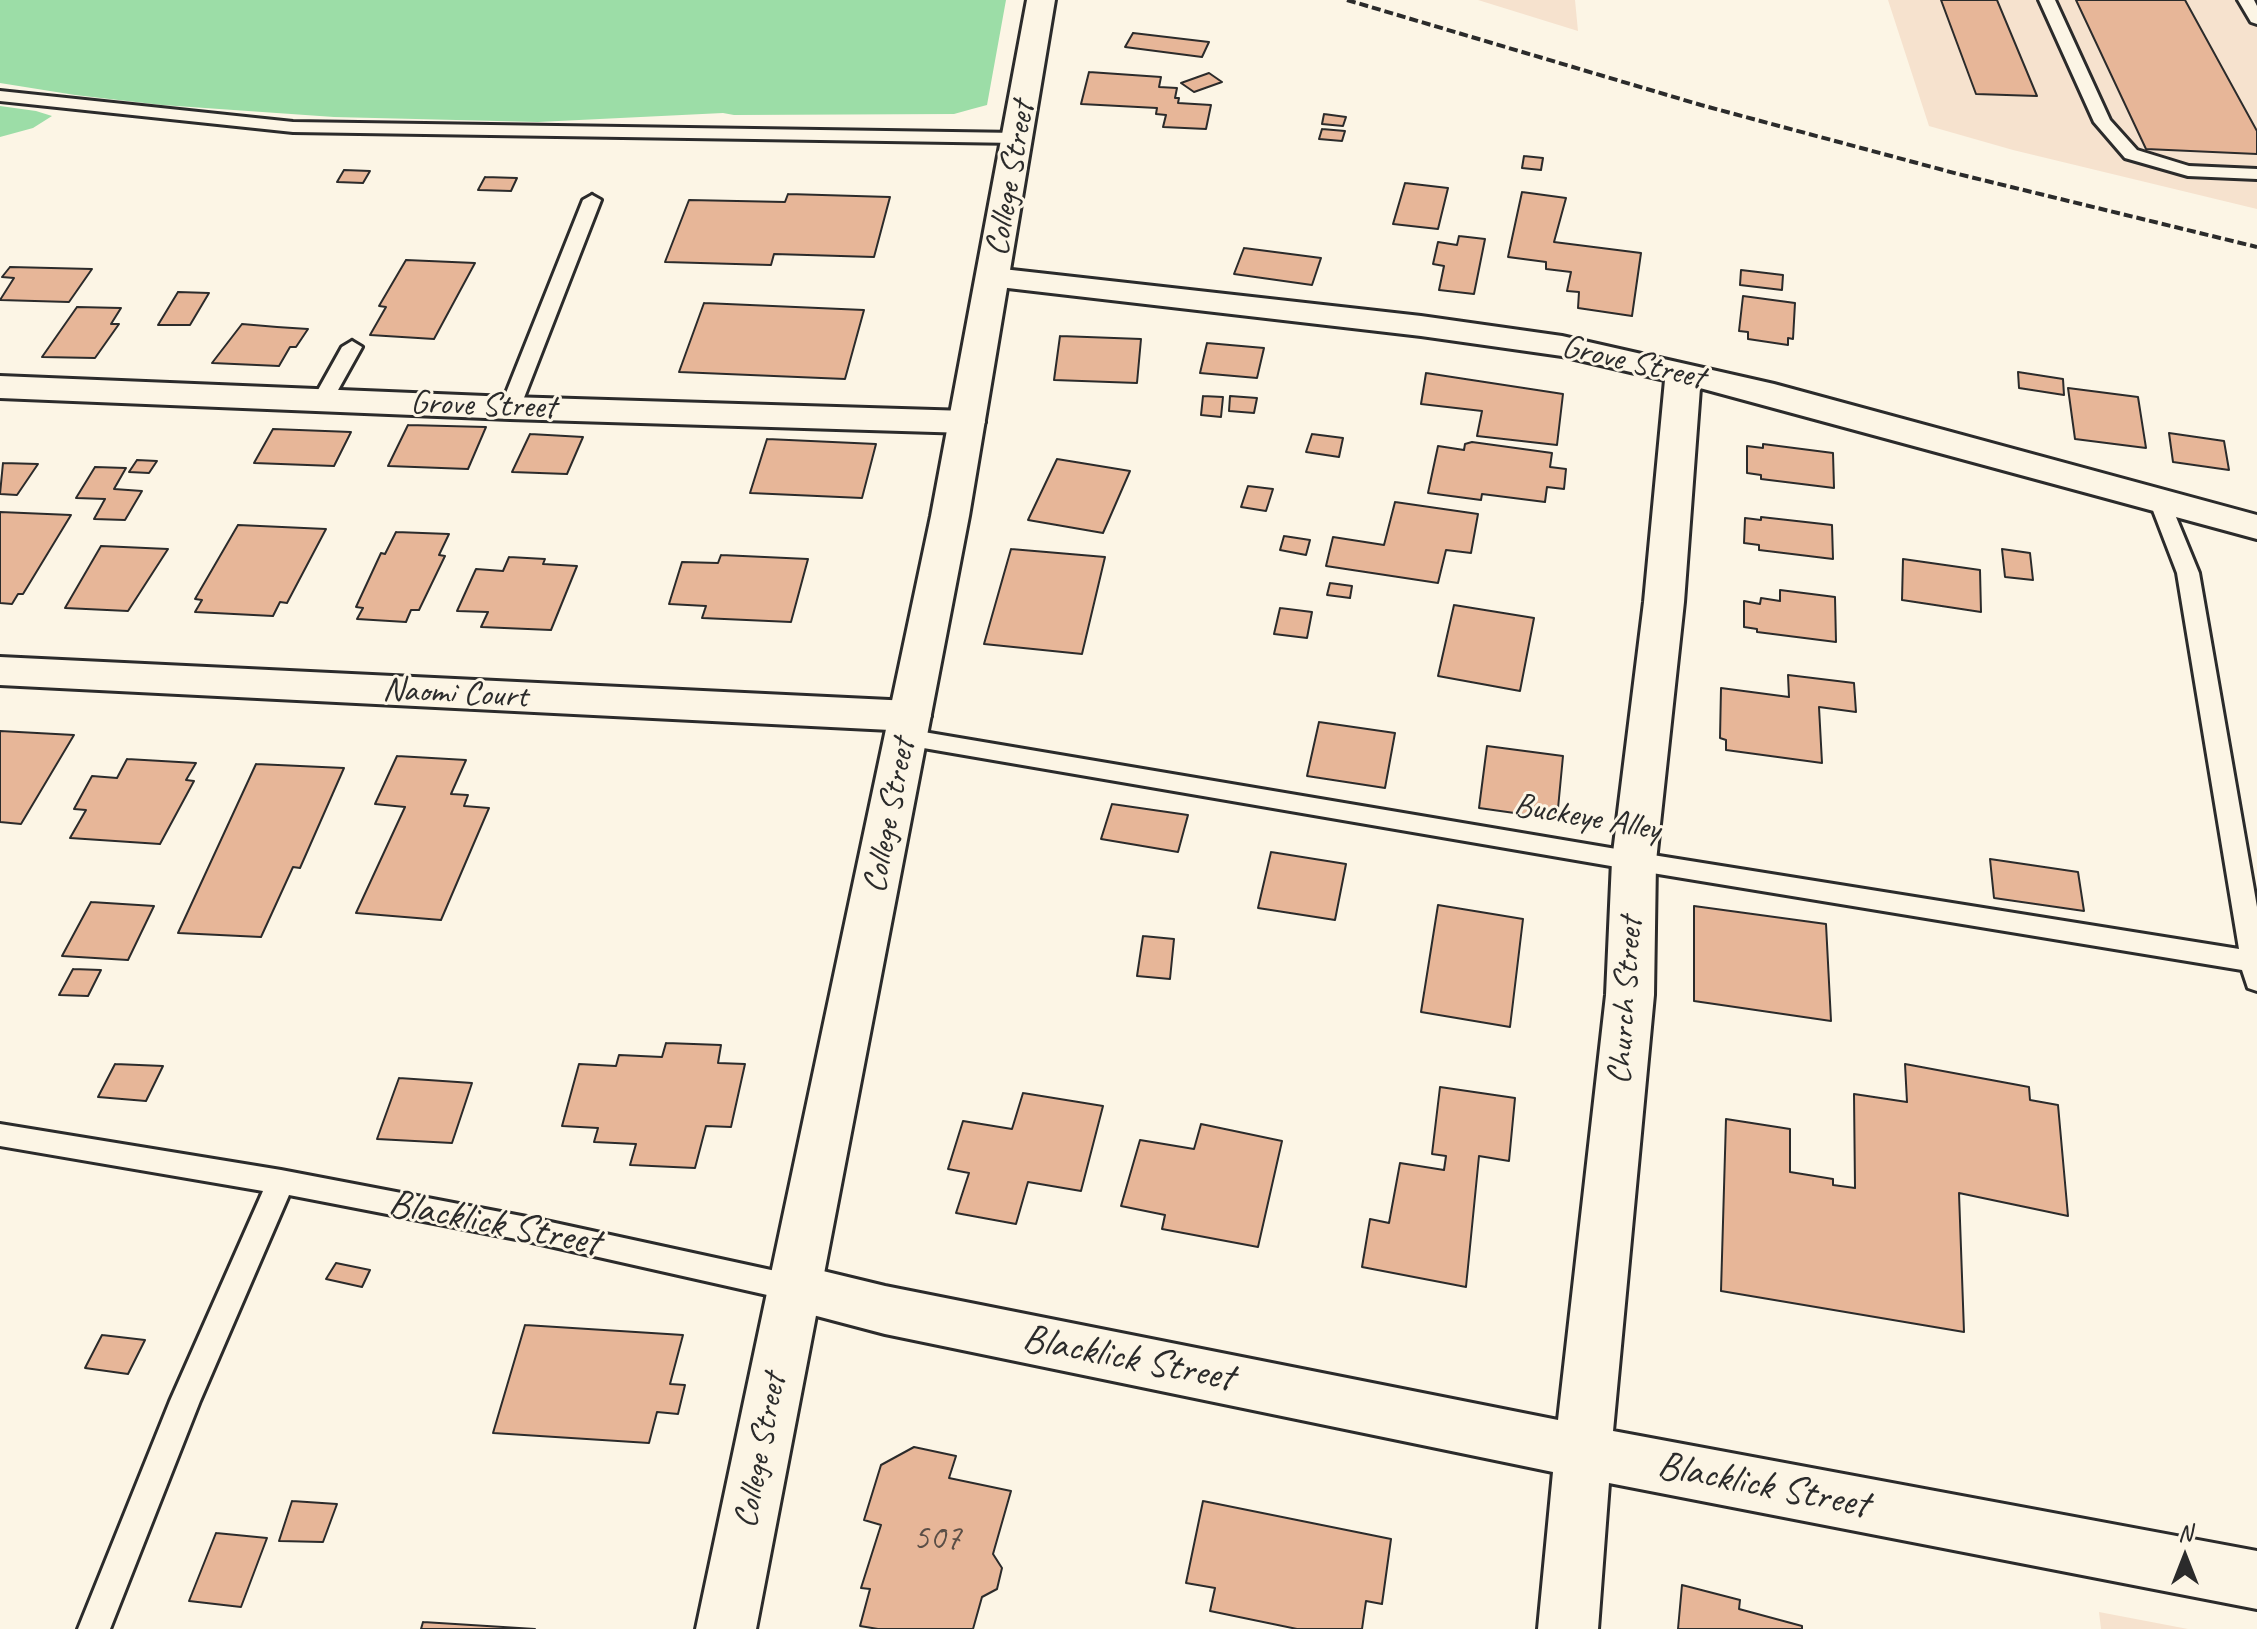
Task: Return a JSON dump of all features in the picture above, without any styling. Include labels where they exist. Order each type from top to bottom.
[{"type":"street","name":"College Street","points":[[726,1629],[967,422],[1041,0]]},
{"type":"street","name":"Grove Street","points":[[994,278],[1535,342],[1683,373],[2257,527]]},
{"type":"street","name":"Church Street","points":[[1568,1629],[1595,1314],[1630,995],[1634,861],[1664,602],[1683,373]]},
{"type":"street","name":"Grove Street","points":[[0,387],[510,408],[967,422]]},
{"type":"street","name":"Naomi Court","points":[[0,671],[908,726]]},
{"type":"street","name":"Blacklick Street","points":[[794,1288],[900,1313],[1584,1452],[2257,1580]]},
{"type":"lane","points":[[2047,0],[2102,122],[2131,154],[2188,171],[2257,174]]},
{"type":"lane","points":[[2246,0],[2257,19]]},
{"type":"lane","points":[[0,96],[293,127],[1018,138]]},
{"type":"lane","points":[[510,408],[592,200]]},
{"type":"lane","points":[[323,399],[352,347]]},
{"type":"lane","points":[[2159,500],[2188,573],[2256,968]]},
{"type":"lane","name":"Buckeye Alley","points":[[908,726],[1634,861],[2256,968]]},
{"type":"lane","name":"Blacklick Street","points":[[0,1135],[281,1182],[532,1230],[794,1288]]},
{"type":"lane","points":[[94,1629],[185,1401],[281,1182]]},
{"type":"shaded area","points":[[1478,0],[1575,0],[1578,31]]},
{"type":"shaded area","points":[[1888,0],[2257,0],[2257,209],[2013,150],[1929,126]]},
{"type":"shaded area","points":[[2099,1612],[2188,1629],[2101,1629]]},
{"type":"green space","points":[[0,0],[1006,0],[987,105],[954,114],[723,113],[538,122],[334,117],[162,105],[0,83]]},
{"type":"green space","points":[[0,106],[52,116],[33,128],[0,137]]},
{"type":"building","points":[[1941,0],[1997,0],[2037,96],[1976,94]]},
{"type":"building","points":[[2076,0],[2185,0],[2257,131],[2257,154],[2146,149]]},
{"type":"building","points":[[1133,33],[1209,42],[1202,57],[1125,47]]},
{"type":"building","points":[[1089,72],[1161,77],[1159,87],[1177,88],[1175,98],[1179,98],[1178,103],[1211,105],[1206,129],[1163,127],[1166,115],[1156,114],[1157,108],[1081,104]]},
{"type":"building","points":[[1209,73],[1222,82],[1194,92],[1181,83]]},
{"type":"building","points":[[1324,114],[1346,117],[1343,126],[1322,124]]},
{"type":"building","points":[[1322,129],[1345,131],[1342,141],[1319,139]]},
{"type":"building","points":[[1524,156],[1543,158],[1541,170],[1522,168]]},
{"type":"building","points":[[344,170],[370,171],[363,183],[337,182]]},
{"type":"building","points":[[485,177],[517,178],[511,191],[478,190]]},
{"type":"building","points":[[1405,183],[1448,188],[1438,229],[1393,224]]},
{"type":"building","points":[[1522,192],[1566,198],[1554,242],[1641,253],[1632,316],[1578,308],[1579,292],[1567,291],[1571,272],[1546,269],[1546,262],[1508,257]]},
{"type":"building","points":[[788,194],[890,197],[874,257],[774,254],[771,265],[665,262],[689,200],[785,202]]},
{"type":"building","points":[[1459,236],[1485,239],[1474,294],[1439,290],[1444,266],[1433,264],[1438,242],[1457,245]]},
{"type":"building","points":[[1244,248],[1321,258],[1312,285],[1234,274]]},
{"type":"building","points":[[406,260],[475,263],[434,339],[370,335],[386,307],[379,306]]},
{"type":"building","points":[[10,267],[92,269],[69,302],[0,300],[14,278],[2,277]]},
{"type":"building","points":[[1741,270],[1783,275],[1782,290],[1740,285]]},
{"type":"building","points":[[178,292],[209,293],[190,325],[158,325]]},
{"type":"building","points":[[1743,296],[1795,303],[1793,339],[1788,338],[1788,345],[1748,339],[1748,332],[1739,331]]},
{"type":"building","points":[[704,303],[864,310],[845,379],[679,372]]},
{"type":"building","points":[[77,307],[121,308],[111,324],[119,324],[95,358],[42,357]]},
{"type":"building","points":[[242,324],[308,329],[296,347],[290,347],[279,366],[212,363]]},
{"type":"building","points":[[1060,336],[1141,339],[1137,383],[1054,380]]},
{"type":"building","points":[[1207,343],[1264,348],[1257,378],[1200,373]]},
{"type":"building","points":[[2018,372],[2063,379],[2064,395],[2019,388]]},
{"type":"building","points":[[1426,373],[1563,394],[1557,445],[1477,436],[1482,411],[1421,404]]},
{"type":"building","points":[[2068,388],[2138,397],[2146,448],[2075,439]]},
{"type":"building","points":[[1203,396],[1223,397],[1221,417],[1201,415]]},
{"type":"building","points":[[1230,396],[1257,398],[1254,413],[1229,411]]},
{"type":"building","points":[[408,425],[486,427],[468,469],[388,466]]},
{"type":"building","points":[[273,429],[351,432],[334,466],[254,463]]},
{"type":"building","points":[[2169,433],[2224,441],[2229,470],[2173,462]]},
{"type":"building","points":[[530,434],[583,437],[567,474],[512,472]]},
{"type":"building","points":[[1312,434],[1343,438],[1339,457],[1306,452]]},
{"type":"building","points":[[767,439],[876,444],[862,498],[750,493]]},
{"type":"building","points":[[1472,442],[1552,453],[1550,467],[1566,469],[1564,489],[1547,487],[1545,502],[1482,494],[1481,500],[1428,493],[1438,446],[1464,450],[1465,444]]},
{"type":"building","points":[[1763,444],[1833,453],[1834,488],[1761,479],[1761,475],[1747,473],[1747,446],[1763,448]]},
{"type":"building","points":[[1057,459],[1130,471],[1103,533],[1028,520]]},
{"type":"building","points":[[137,460],[157,461],[149,473],[129,472]]},
{"type":"building","points":[[3,463],[38,464],[17,495],[0,494]]},
{"type":"building","points":[[95,467],[126,468],[114,489],[142,491],[125,520],[94,519],[105,499],[76,498]]},
{"type":"building","points":[[1248,486],[1273,489],[1266,511],[1241,507]]},
{"type":"building","points":[[1395,502],[1478,514],[1471,553],[1446,550],[1438,583],[1326,566],[1333,537],[1384,545]]},
{"type":"building","points":[[0,512],[71,515],[23,594],[18,594],[12,604],[0,603]]},
{"type":"building","points":[[1761,517],[1832,525],[1833,559],[1759,550],[1759,545],[1744,543],[1745,518],[1761,520]]},
{"type":"building","points":[[238,525],[326,529],[287,603],[280,602],[273,616],[195,612],[202,600],[195,599]]},
{"type":"building","points":[[396,532],[449,534],[439,555],[445,556],[419,610],[411,610],[406,622],[357,619],[363,608],[356,607],[381,553],[385,554]]},
{"type":"building","points":[[1284,536],[1310,540],[1306,555],[1280,550]]},
{"type":"building","points":[[101,546],[168,549],[128,611],[65,608]]},
{"type":"building","points":[[1011,549],[1105,557],[1082,654],[984,644]]},
{"type":"building","points":[[2002,549],[2030,553],[2033,580],[2005,577]]},
{"type":"building","points":[[721,555],[808,559],[791,622],[702,618],[706,606],[669,604],[682,562],[718,563]]},
{"type":"building","points":[[509,557],[545,559],[543,564],[577,566],[551,630],[481,627],[488,612],[457,611],[476,569],[503,571]]},
{"type":"building","points":[[1903,559],[1980,570],[1981,612],[1902,600]]},
{"type":"building","points":[[1330,583],[1352,586],[1350,598],[1327,595]]},
{"type":"building","points":[[1780,590],[1835,597],[1836,642],[1757,632],[1757,629],[1744,627],[1744,601],[1760,604],[1761,598],[1780,601]]},
{"type":"building","points":[[1454,605],[1534,618],[1520,691],[1438,676]]},
{"type":"building","points":[[1280,608],[1312,612],[1307,638],[1274,634]]},
{"type":"building","points":[[1788,675],[1854,683],[1856,712],[1819,707],[1822,763],[1726,750],[1726,740],[1720,738],[1721,688],[1789,697]]},
{"type":"building","points":[[1319,722],[1395,733],[1385,788],[1307,776]]},
{"type":"building","points":[[0,731],[74,735],[21,824],[0,822]]},
{"type":"building","points":[[1487,746],[1563,756],[1557,819],[1479,808]]},
{"type":"building","points":[[397,756],[466,760],[451,794],[468,795],[464,806],[489,808],[441,920],[356,913],[405,807],[375,804]]},
{"type":"building","points":[[127,759],[196,763],[186,780],[194,781],[160,844],[70,838],[86,810],[74,809],[92,776],[117,778]]},
{"type":"building","points":[[256,764],[344,768],[300,868],[293,867],[261,937],[178,933]]},
{"type":"building","points":[[1112,804],[1188,815],[1178,852],[1101,839]]},
{"type":"building","points":[[1271,852],[1346,864],[1335,920],[1258,908]]},
{"type":"building","points":[[1990,859],[2078,872],[2084,911],[1994,898]]},
{"type":"building","points":[[91,902],[154,906],[128,960],[62,956]]},
{"type":"building","points":[[1438,905],[1523,919],[1510,1027],[1421,1012]]},
{"type":"building","points":[[1694,906],[1826,924],[1831,1021],[1694,1001]]},
{"type":"building","points":[[1143,936],[1174,939],[1170,979],[1137,976]]},
{"type":"building","points":[[73,969],[101,970],[88,996],[59,995]]},
{"type":"building","points":[[666,1043],[721,1045],[718,1063],[745,1064],[731,1127],[706,1126],[695,1168],[630,1165],[636,1144],[594,1142],[598,1128],[562,1126],[579,1064],[616,1066],[619,1055],[662,1057]]},
{"type":"building","points":[[115,1064],[163,1066],[146,1101],[98,1097]]},
{"type":"building","points":[[1905,1064],[2029,1087],[2030,1100],[2058,1105],[2068,1216],[1959,1193],[1964,1332],[1721,1291],[1726,1119],[1790,1129],[1790,1172],[1833,1179],[1833,1185],[1855,1188],[1854,1094],[1907,1102]]},
{"type":"building","points":[[399,1078],[472,1083],[452,1143],[377,1139]]},
{"type":"building","points":[[1440,1087],[1515,1098],[1509,1161],[1479,1156],[1466,1287],[1362,1267],[1370,1219],[1389,1223],[1400,1163],[1444,1170],[1446,1156],[1432,1154]]},
{"type":"building","points":[[1023,1093],[1103,1106],[1081,1191],[1028,1182],[1016,1224],[956,1213],[969,1173],[948,1169],[963,1121],[1012,1129]]},
{"type":"building","points":[[1201,1124],[1282,1141],[1258,1247],[1162,1229],[1165,1215],[1121,1206],[1140,1140],[1194,1149]]},
{"type":"building","points":[[336,1263],[370,1270],[362,1287],[326,1279]]},
{"type":"building","points":[[525,1325],[683,1335],[670,1384],[685,1385],[678,1414],[657,1412],[649,1443],[493,1433]]},
{"type":"building","points":[[102,1335],[145,1340],[128,1374],[85,1368]]},
{"type":"building","points":[[914,1447],[956,1456],[949,1478],[1011,1491],[993,1554],[1002,1568],[997,1589],[982,1597],[973,1629],[878,1629],[860,1626],[870,1589],[861,1588],[881,1525],[864,1520],[881,1465]]},
{"type":"building","points":[[292,1501],[337,1504],[323,1542],[279,1541]]},
{"type":"building","points":[[1203,1501],[1391,1539],[1382,1604],[1366,1601],[1362,1629],[1297,1629],[1210,1611],[1215,1588],[1186,1583]]},
{"type":"building","points":[[216,1533],[267,1538],[241,1607],[189,1601]]},
{"type":"building","points":[[1682,1585],[1740,1600],[1739,1609],[1802,1626],[1802,1629],[1678,1629]]},
{"type":"building","points":[[423,1622],[535,1629],[421,1629]]},
{"type":"railway","points":[[1347,0],[1701,105],[1958,174],[2257,247]]}]
